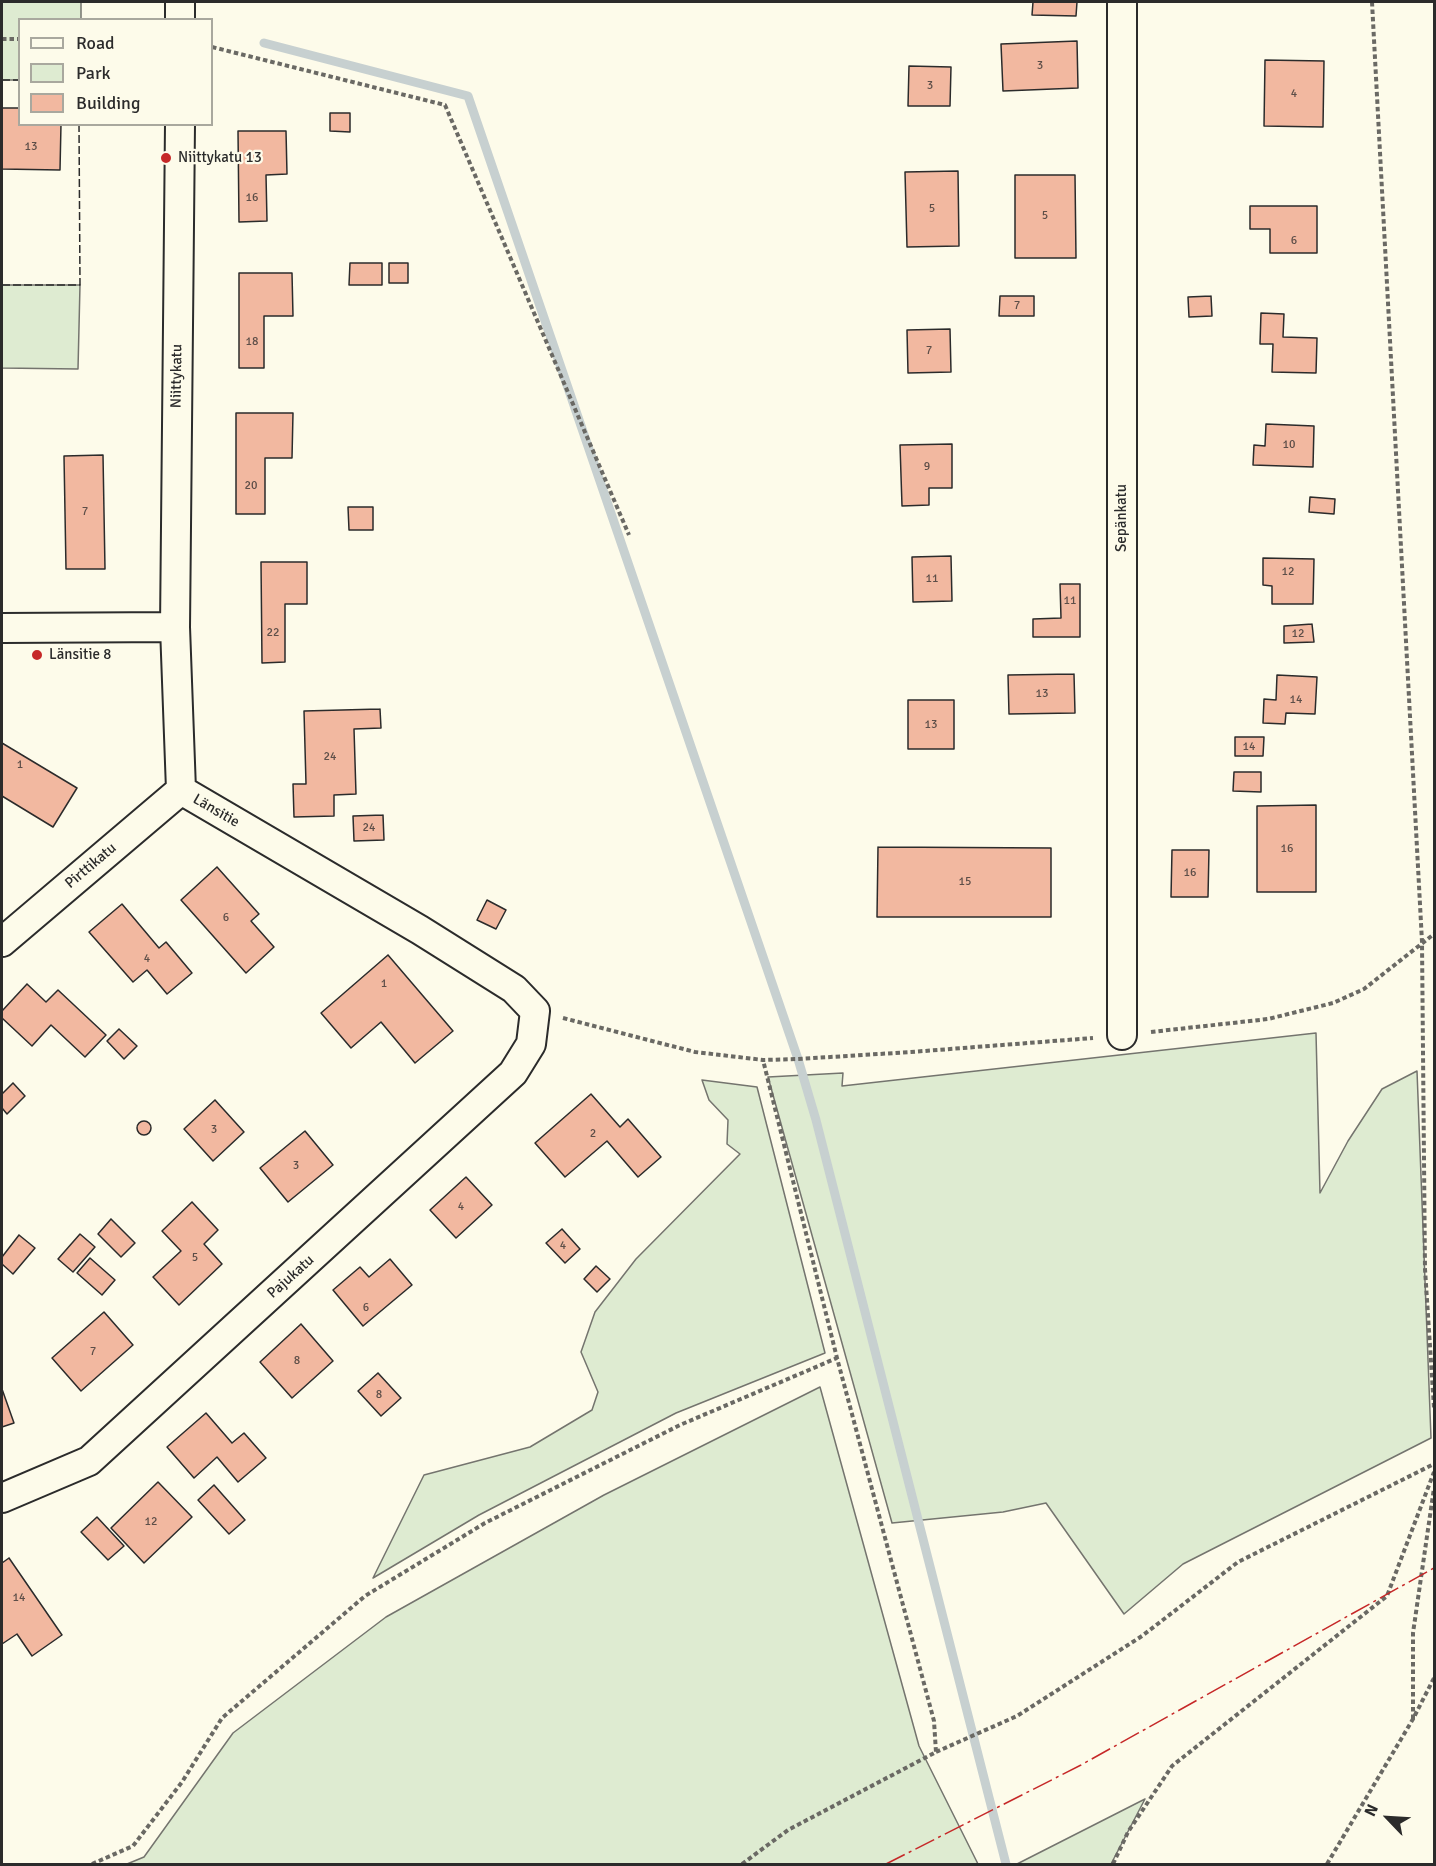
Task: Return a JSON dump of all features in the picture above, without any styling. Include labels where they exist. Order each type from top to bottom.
[{"type":"street","points":[[180,2],[180,18]]},
{"type":"street","name":"Sepänkatu","points":[[1122,2],[1122,1035]]},
{"type":"street","name":"Niittykatu","points":[[175,627],[180,126]]},
{"type":"street","points":[[2,628],[175,627]]},
{"type":"street","name":"Länsitie","points":[[175,627],[181,790],[485,969],[514,989],[535,1011]]},
{"type":"street","name":"Pirttikatu","points":[[2,942],[181,790]]},
{"type":"street","name":"Pajukatu","points":[[2,1498],[89,1461],[513,1073],[531,1044],[535,1011]]},
{"type":"path","points":[[1372,2],[1422,942],[1425,1269],[1434,1408]]},
{"type":"path","points":[[2,39],[18,39]]},
{"type":"path","points":[[213,47],[445,105],[628,535]]},
{"type":"path","points":[[535,1011],[695,1052],[763,1060],[911,1052],[1122,1035],[1279,1017],[1333,1004],[1364,989],[1434,934]]},
{"type":"path","points":[[763,1060],[837,1358],[934,1720],[936,1752]]},
{"type":"path","points":[[92,1864],[134,1846],[182,1782],[222,1718],[365,1596],[495,1518],[680,1425],[837,1358]]},
{"type":"path","points":[[742,1864],[788,1830],[936,1752],[1017,1716],[1142,1636],[1238,1562],[1434,1464]]},
{"type":"path","points":[[1113,1864],[1128,1832],[1172,1766],[1387,1596],[1434,1472]]},
{"type":"path","points":[[1413,1719],[1413,1633],[1434,1488]]},
{"type":"path","points":[[1326,1864],[1413,1719],[1434,1678]]},
{"type":"green space","points":[[2,2],[81,2],[81,18],[18,18],[18,80],[2,80]]},
{"type":"green space","points":[[2,285],[80,285],[78,369],[2,368]]},
{"type":"green space","points":[[1316,1033],[1320,1193],[1348,1141],[1382,1089],[1417,1071],[1431,1438],[1183,1564],[1124,1614],[1046,1503],[1003,1512],[892,1523],[768,1077],[843,1073],[842,1086]]},
{"type":"green space","points":[[702,1080],[757,1087],[825,1353],[676,1413],[479,1515],[373,1578],[424,1475],[530,1447],[592,1410],[598,1392],[581,1352],[595,1312],[636,1259],[740,1154],[727,1144],[728,1120],[709,1100]]},
{"type":"green space","points":[[820,1387],[919,1746],[978,1864],[127,1864],[144,1857],[233,1733],[386,1617],[604,1495]]},
{"type":"green space","points":[[1145,1799],[1111,1864],[1017,1864]]},
{"type":"building","points":[[1033,2],[1077,2],[1076,16],[1032,15]]},
{"type":"building","points":[[1077,41],[1078,88],[1003,91],[1001,44]]},
{"type":"building","points":[[1265,60],[1324,61],[1323,127],[1264,126]]},
{"type":"building","points":[[909,66],[951,67],[950,106],[908,106]]},
{"type":"building","points":[[2,108],[18,108],[18,126],[61,126],[60,170],[2,169]]},
{"type":"building","points":[[330,113],[350,113],[350,132],[330,131]]},
{"type":"building","points":[[238,131],[286,131],[287,174],[266,175],[267,221],[239,222]]},
{"type":"building","points":[[958,171],[959,246],[907,247],[905,172]]},
{"type":"building","points":[[1015,175],[1075,175],[1076,258],[1015,258]]},
{"type":"building","points":[[1250,206],[1317,206],[1317,253],[1270,253],[1270,229],[1250,229]]},
{"type":"building","points":[[350,263],[382,263],[382,285],[349,285]]},
{"type":"building","points":[[389,263],[408,263],[408,283],[389,283]]},
{"type":"building","points":[[239,273],[292,273],[293,316],[264,316],[264,368],[239,368]]},
{"type":"building","points":[[1000,296],[1034,296],[1034,316],[999,316]]},
{"type":"building","points":[[1211,296],[1212,316],[1189,317],[1188,297]]},
{"type":"building","points":[[1261,313],[1284,314],[1283,337],[1317,338],[1316,373],[1272,372],[1273,344],[1260,344]]},
{"type":"building","points":[[950,329],[951,372],[908,373],[907,330]]},
{"type":"building","points":[[236,413],[293,413],[292,458],[265,458],[265,514],[236,514]]},
{"type":"building","points":[[1266,424],[1314,426],[1313,467],[1253,465],[1254,445],[1265,446]]},
{"type":"building","points":[[952,444],[952,488],[929,488],[929,505],[902,506],[900,445]]},
{"type":"building","points":[[103,455],[105,569],[66,569],[64,456]]},
{"type":"building","points":[[1310,497],[1335,499],[1334,514],[1309,512]]},
{"type":"building","points":[[348,507],[373,507],[373,530],[349,530]]},
{"type":"building","points":[[951,556],[952,601],[913,602],[912,557]]},
{"type":"building","points":[[1263,558],[1314,559],[1313,604],[1272,604],[1272,586],[1263,585]]},
{"type":"building","points":[[261,562],[307,562],[307,604],[285,604],[285,662],[262,663]]},
{"type":"building","points":[[1060,584],[1080,584],[1080,637],[1033,637],[1033,619],[1061,618]]},
{"type":"building","points":[[1312,624],[1314,642],[1284,643],[1284,626]]},
{"type":"building","points":[[1074,674],[1075,713],[1009,714],[1008,675]]},
{"type":"building","points":[[1277,675],[1317,677],[1315,714],[1286,713],[1285,724],[1263,723],[1264,699],[1276,700]]},
{"type":"building","points":[[908,700],[954,700],[954,749],[908,749]]},
{"type":"building","points":[[380,709],[381,728],[354,729],[356,794],[334,795],[334,816],[294,817],[293,784],[306,784],[304,711]]},
{"type":"building","points":[[1235,737],[1264,737],[1263,756],[1235,756]]},
{"type":"building","points":[[2,743],[77,788],[53,827],[2,796]]},
{"type":"building","points":[[1234,772],[1261,772],[1261,792],[1233,791]]},
{"type":"building","points":[[1316,805],[1316,892],[1257,892],[1257,806]]},
{"type":"building","points":[[383,815],[384,840],[354,841],[353,816]]},
{"type":"building","points":[[878,847],[1051,848],[1051,917],[877,917]]},
{"type":"building","points":[[1172,850],[1209,850],[1208,897],[1171,897]]},
{"type":"building","points":[[217,867],[259,914],[251,921],[274,947],[246,973],[181,900]]},
{"type":"building","points":[[487,900],[506,910],[496,929],[477,920]]},
{"type":"building","points":[[122,904],[159,948],[166,942],[192,973],[167,994],[147,970],[133,982],[89,932]]},
{"type":"building","points":[[388,955],[453,1031],[415,1063],[381,1022],[351,1048],[321,1013]]},
{"type":"building","points":[[27,984],[46,1002],[58,990],[106,1035],[85,1057],[51,1025],[32,1046],[2,1018],[2,1011]]},
{"type":"building","points":[[119,1029],[137,1046],[124,1059],[107,1041]]},
{"type":"building","points":[[13,1083],[25,1096],[7,1114],[2,1108],[2,1094]]},
{"type":"building","points":[[591,1094],[620,1127],[628,1119],[661,1157],[638,1177],[607,1141],[565,1177],[535,1143]]},
{"type":"building","points":[[215,1100],[244,1132],[213,1161],[184,1129]]},
{"type":"building","points":[[141,1121],[147,1121],[151,1128],[147,1135],[141,1135],[137,1131],[137,1125]]},
{"type":"building","points":[[305,1131],[333,1165],[288,1202],[260,1168]]},
{"type":"building","points":[[466,1177],[492,1205],[456,1238],[430,1210]]},
{"type":"building","points":[[192,1202],[218,1230],[204,1244],[222,1264],[179,1305],[153,1277],[181,1251],[162,1231]]},
{"type":"building","points":[[111,1219],[135,1243],[121,1257],[98,1234]]},
{"type":"building","points":[[562,1229],[580,1249],[565,1263],[546,1243]]},
{"type":"building","points":[[80,1234],[95,1247],[73,1272],[58,1259]]},
{"type":"building","points":[[19,1235],[35,1248],[13,1274],[2,1264],[2,1257]]},
{"type":"building","points":[[90,1258],[115,1280],[102,1295],[77,1273]]},
{"type":"building","points":[[390,1259],[412,1285],[363,1326],[333,1290],[360,1267],[369,1277]]},
{"type":"building","points":[[596,1266],[610,1279],[597,1292],[584,1279]]},
{"type":"building","points":[[104,1312],[133,1345],[81,1391],[52,1358]]},
{"type":"building","points":[[301,1324],[333,1361],[292,1398],[260,1362]]},
{"type":"building","points":[[378,1373],[401,1398],[381,1416],[358,1391]]},
{"type":"building","points":[[2,1389],[14,1423],[2,1427]]},
{"type":"building","points":[[206,1413],[232,1443],[244,1433],[266,1458],[238,1482],[217,1457],[194,1478],[167,1447]]},
{"type":"building","points":[[158,1482],[192,1517],[144,1563],[111,1528]]},
{"type":"building","points":[[214,1485],[245,1520],[229,1534],[198,1500]]},
{"type":"building","points":[[97,1517],[124,1546],[108,1560],[81,1532]]},
{"type":"building","points":[[9,1558],[62,1635],[32,1656],[17,1634],[2,1644],[2,1563]]},
{"type":"waterway","points":[[264,43],[468,96],[798,1059],[816,1120],[1006,1864]]},
{"type":"fence","points":[[2,80],[18,80]]},
{"type":"fence","points":[[2,285],[80,285],[79,126]]},
{"type":"power","points":[[886,1864],[1081,1765],[1434,1568]]},
{"type":"place","name":"Niittykatu 13","points":[[166,158]]},
{"type":"place","name":"Länsitie 8","points":[[37,655]]}]
